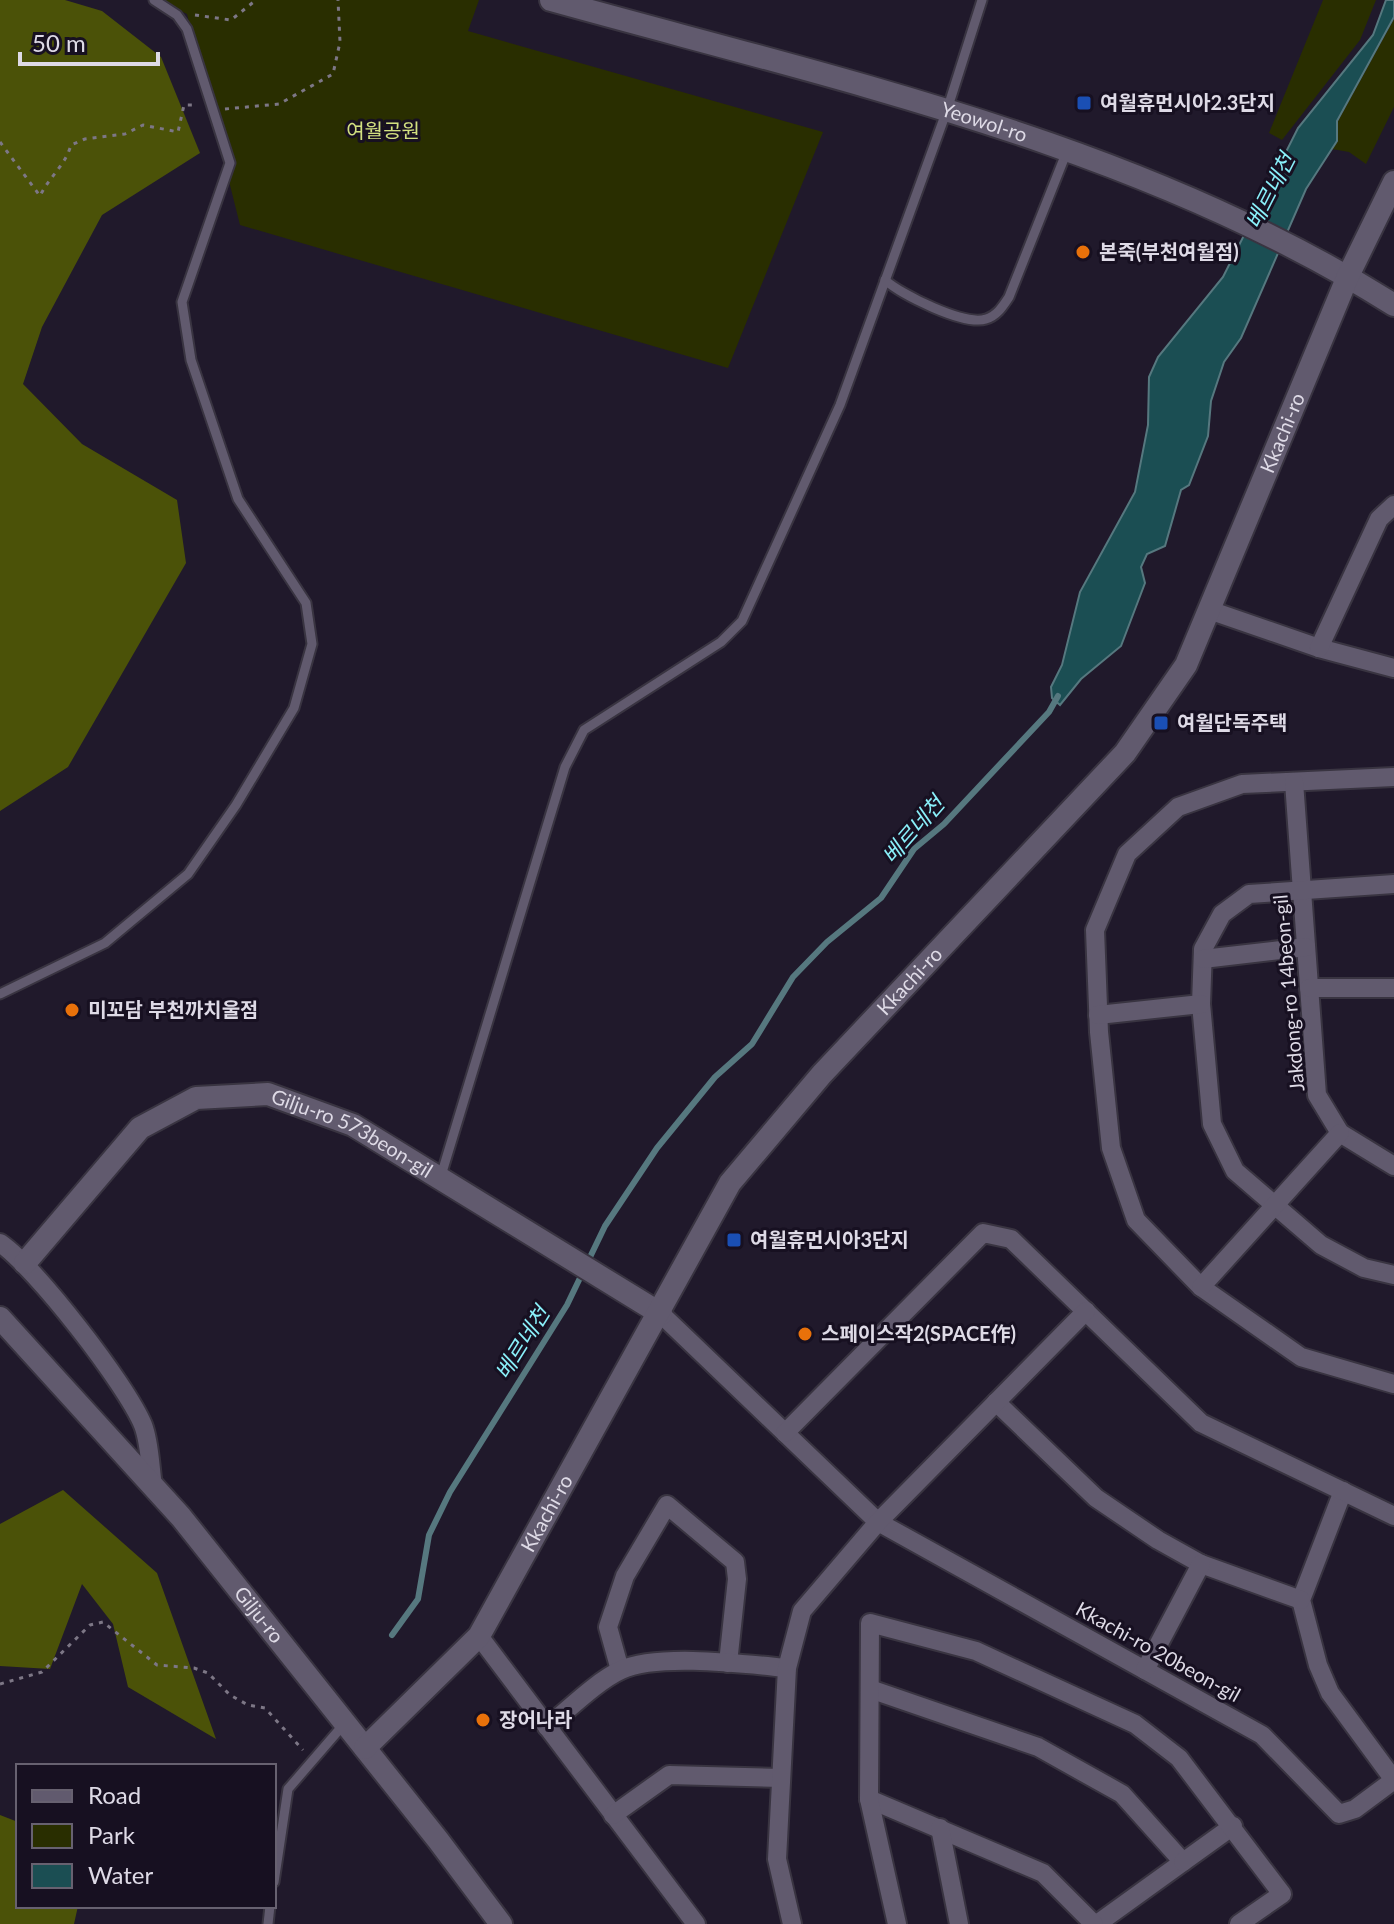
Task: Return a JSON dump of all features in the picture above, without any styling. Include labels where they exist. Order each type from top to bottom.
[{"type":"street","name":"Yeowol-ro","points":[[551,0],[947,110],[1067,149],[1221,215],[1348,276],[1394,305]]},
{"type":"street","name":"Kkachi-ro","points":[[365,1748],[479,1636],[661,1314],[730,1183],[822,1074],[1125,753],[1186,665],[1348,276],[1394,182]]},
{"type":"street","points":[[1319,648],[1379,519],[1394,505]]},
{"type":"street","points":[[1209,610],[1319,648],[1394,668]]},
{"type":"street","points":[[1394,777],[1242,784],[1178,807],[1127,854],[1095,930],[1098,1015],[1111,1148],[1136,1220],[1201,1287],[1301,1357],[1394,1384]]},
{"type":"street","name":"Jakdong-ro 14beon-gil","points":[[1294,782],[1317,1095],[1340,1133],[1394,1166]]},
{"type":"street","points":[[1394,884],[1249,894],[1222,914],[1203,949],[1201,1004],[1212,1124],[1235,1171],[1273,1207],[1321,1245],[1364,1268],[1394,1275]]},
{"type":"street","points":[[1203,959],[1306,947]]},
{"type":"street","points":[[1309,988],[1394,988]]},
{"type":"street","points":[[1098,1015],[1201,1004]]},
{"type":"street","name":"Gilju-ro 573beon-gil","points":[[25,1263],[140,1128],[196,1098],[268,1094],[353,1125],[661,1314]]},
{"type":"street","points":[[1201,1287],[1340,1133]]},
{"type":"street","points":[[785,1433],[983,1233],[1011,1239],[1201,1423],[1394,1516]]},
{"type":"street","points":[[0,1243],[25,1263],[99,1356],[143,1426],[153,1486]]},
{"type":"street","points":[[792,1924],[777,1859],[787,1668],[802,1611],[878,1522],[1086,1311]]},
{"type":"street","name":"Kkachi-ro 20beon-gil","points":[[661,1314],[878,1522],[1262,1735],[1339,1814],[1355,1809],[1394,1780],[1330,1693],[1318,1665],[1301,1600]]},
{"type":"street","name":"Gilju-ro","points":[[0,1318],[153,1486],[365,1748],[501,1924]]},
{"type":"street","points":[[996,1402],[1096,1498],[1201,1564],[1301,1600],[1343,1491]]},
{"type":"street","points":[[620,1670],[608,1627],[625,1576],[667,1505],[735,1562],[737,1579],[728,1663]]},
{"type":"street","points":[[1145,1670],[1201,1564]]},
{"type":"street","points":[[897,1924],[869,1799],[870,1623],[976,1651],[1135,1724],[1179,1758],[1282,1894],[1239,1924]]},
{"type":"street","points":[[479,1636],[696,1924]]},
{"type":"street","points":[[547,1727],[620,1670],[651,1663],[728,1663],[787,1668]]},
{"type":"street","points":[[870,1689],[1038,1747],[1062,1760],[1122,1794],[1183,1862]]},
{"type":"street","points":[[613,1815],[669,1775],[781,1778]]},
{"type":"street","points":[[869,1799],[1043,1873],[1095,1924],[1233,1826]]},
{"type":"street","points":[[940,1828],[959,1924]]},
{"type":"lane","points":[[0,994],[105,943],[188,874],[236,805],[294,708],[312,644],[306,603],[238,499],[191,360],[182,302],[230,163],[187,29],[177,15],[154,0]]},
{"type":"lane","points":[[440,1179],[565,767],[584,730],[721,642],[742,621],[840,405],[876,297],[947,110],[982,0]]},
{"type":"lane","points":[[885,280],[899,292],[970,320],[987,319],[1000,311],[1009,297],[1067,149]]},
{"type":"lane","points":[[276,1869],[288,1789],[345,1723]]},
{"type":"path","points":[[177,15],[231,20],[256,0]]},
{"type":"path","points":[[0,142],[40,196],[46,183],[66,161],[71,145],[85,139],[125,134],[143,125],[178,132],[184,105],[208,102],[225,109],[279,104],[333,74],[340,42],[338,0]]},
{"type":"path","points":[[0,1684],[42,1672],[90,1625],[103,1622],[157,1665],[194,1668],[208,1673],[230,1695],[248,1705],[265,1708],[312,1761]]},
{"type":"green space","points":[[0,0],[65,0],[102,11],[161,57],[200,153],[102,215],[42,327],[23,384],[82,444],[177,500],[186,563],[68,767],[0,811]]},
{"type":"green space","name":"여월공원","points":[[159,0],[479,0],[468,31],[823,132],[728,368],[240,225],[187,14]]},
{"type":"green space","points":[[1323,0],[1376,0],[1360,40],[1282,140],[1269,133]]},
{"type":"green space","points":[[1394,19],[1394,107],[1366,164],[1349,152],[1332,149],[1338,141],[1338,121]]},
{"type":"green space","points":[[63,1490],[157,1573],[216,1739],[128,1687],[113,1624],[82,1584],[50,1669],[0,1666],[0,1524]]},
{"type":"green space","points":[[0,1815],[16,1821],[16,1908],[78,1908],[74,1924],[0,1924]]},
{"type":"water","points":[[1386,0],[1394,0],[1394,17],[1337,121],[1337,141],[1306,189],[1241,338],[1224,362],[1211,401],[1208,436],[1189,485],[1181,490],[1165,546],[1147,554],[1141,567],[1145,583],[1121,646],[1081,679],[1060,705],[1052,698],[1051,687],[1062,665],[1080,592],[1135,492],[1148,425],[1149,377],[1158,357],[1223,277],[1298,128],[1373,35]]},
{"type":"waterway","name":"베르네천","points":[[392,1635],[418,1599],[429,1535],[450,1492],[567,1305],[605,1226],[657,1148],[715,1077],[752,1044],[793,977],[827,942],[881,898],[914,849],[944,824],[1049,712],[1058,696]]},
{"type":"place","name":"여월휴먼시아2.3단지","points":[[1084,103]]},
{"type":"place","name":"본죽(부천여월점)","points":[[1083,252]]},
{"type":"place","name":"여월단독주택","points":[[1161,723]]},
{"type":"place","name":"미꼬담 부천까치울점","points":[[72,1010]]},
{"type":"place","name":"여월휴먼시아3단지","points":[[734,1240]]},
{"type":"place","name":"스페이스작2(SPACE作)","points":[[805,1334]]},
{"type":"place","name":"장어나라","points":[[483,1720]]}]
